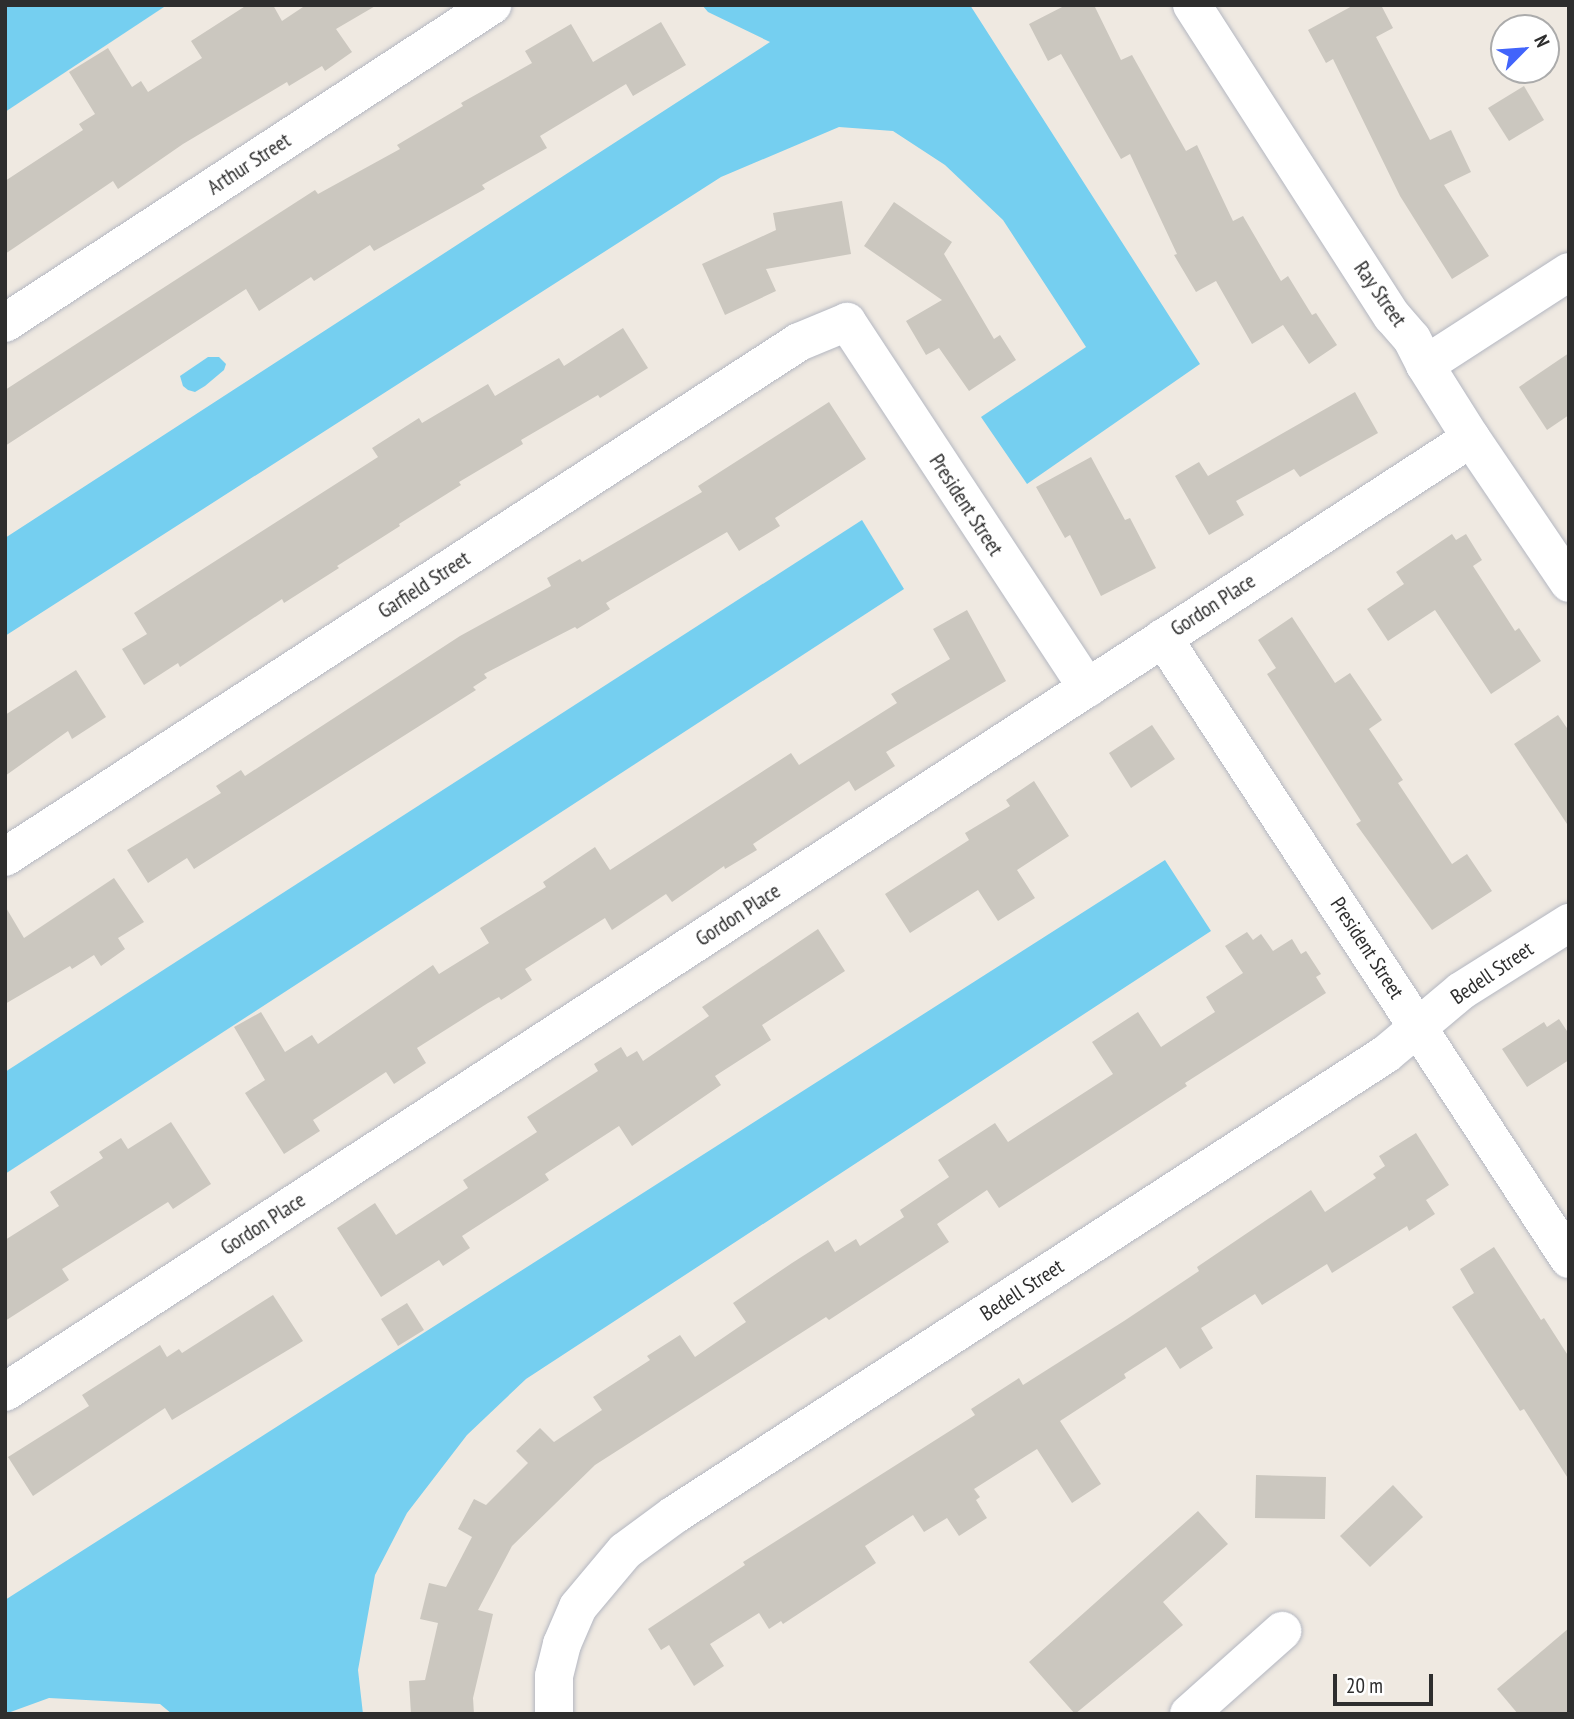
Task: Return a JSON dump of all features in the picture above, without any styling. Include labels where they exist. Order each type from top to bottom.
[{"type":"street","name":"Arthur Street","points":[[5,323],[492,5]]},
{"type":"street","name":"Ray Street","points":[[1208,11],[1392,316],[1412,340],[1424,365],[1471,438],[1569,583]]},
{"type":"street","points":[[1424,365],[1569,272]]},
{"type":"street","name":"President Street","points":[[847,322],[1087,688]]},
{"type":"street","name":"Garfield Street","points":[[5,857],[799,342],[847,322]]},
{"type":"street","name":"Gordon Place","points":[[5,1392],[1471,438]]},
{"type":"street","name":"President Street","points":[[1163,638],[1569,1259]]},
{"type":"street","name":"Bedell Street","points":[[554,1714],[554,1676],[572,1619],[602,1576],[625,1551],[686,1508],[1386,1054],[1461,991],[1569,923]]},
{"type":"street","points":[[1189,1714],[1283,1631]]},
{"type":"water","points":[[5,5],[167,5],[5,112]]},
{"type":"water","points":[[702,5],[970,5],[1200,364],[1027,484],[981,417],[1086,347],[1003,220],[945,165],[893,131],[839,127],[721,177],[5,636],[5,538],[770,42],[708,12]]},
{"type":"water","points":[[208,357],[219,357],[226,364],[224,370],[195,392],[188,390],[183,386],[180,376]]},
{"type":"water","points":[[862,520],[904,589],[5,1174],[5,1072]]},
{"type":"water","points":[[1165,860],[1211,931],[526,1379],[467,1435],[407,1513],[375,1575],[358,1670],[363,1714],[172,1714],[160,1704],[49,1698],[5,1714],[5,1600]]},
{"type":"building","points":[[247,5],[273,5],[282,21],[306,5],[377,5],[336,29],[352,52],[325,71],[322,66],[289,86],[287,82],[183,144],[118,189],[113,181],[5,254],[5,181],[83,130],[79,124],[95,114],[69,72],[108,48],[132,87],[141,81],[148,92],[202,58],[191,41]]},
{"type":"building","points":[[1066,5],[1094,5],[1121,60],[1132,55],[1186,151],[1197,145],[1233,221],[1243,216],[1281,281],[1288,276],[1312,315],[1316,313],[1337,345],[1309,364],[1283,325],[1252,344],[1216,281],[1196,292],[1174,255],[1177,254],[1130,154],[1121,159],[1061,54],[1048,61],[1029,24]]},
{"type":"building","points":[[1354,5],[1381,5],[1393,28],[1376,37],[1430,140],[1451,130],[1471,172],[1444,185],[1489,256],[1452,279],[1400,196],[1333,59],[1326,63],[1308,30]]},
{"type":"building","points":[[661,22],[686,65],[633,96],[626,84],[540,136],[547,148],[482,185],[485,189],[374,251],[370,245],[314,281],[311,277],[259,311],[246,289],[5,446],[5,390],[315,190],[318,194],[400,149],[397,145],[463,106],[461,103],[532,63],[525,51],[571,24],[593,62]]},
{"type":"building","points":[[1524,86],[1544,120],[1509,141],[1488,108]]},
{"type":"building","points":[[842,201],[851,254],[766,269],[776,291],[725,315],[702,264],[776,230],[773,213]]},
{"type":"building","points":[[894,202],[952,242],[944,254],[994,339],[1000,335],[1016,360],[969,391],[939,348],[926,355],[906,321],[942,300],[864,246]]},
{"type":"building","points":[[623,328],[648,368],[600,398],[598,395],[521,440],[523,444],[459,482],[461,485],[337,566],[339,568],[284,603],[282,599],[180,667],[178,663],[144,685],[122,649],[147,634],[134,613],[378,457],[372,448],[419,418],[422,423],[488,384],[495,396],[559,358],[564,366]]},
{"type":"building","points":[[1569,353],[1569,415],[1547,430],[1519,387]]},
{"type":"building","points":[[1355,392],[1378,433],[1300,477],[1294,469],[1236,501],[1244,515],[1209,535],[1175,476],[1199,462],[1208,476]]},
{"type":"building","points":[[829,402],[866,459],[775,518],[780,526],[739,551],[727,532],[606,603],[610,609],[577,629],[575,627],[484,674],[487,678],[473,687],[476,690],[194,869],[187,858],[148,883],[127,850],[221,793],[216,786],[241,770],[245,776],[460,636],[551,586],[547,578],[580,559],[582,562],[702,492],[698,486]]},
{"type":"building","points":[[1091,457],[1125,520],[1130,518],[1156,568],[1101,596],[1070,535],[1065,538],[1036,487]]},
{"type":"building","points":[[1452,534],[1456,540],[1466,534],[1482,560],[1473,566],[1515,631],[1519,628],[1541,661],[1491,694],[1435,610],[1388,641],[1367,609],[1404,584],[1396,572]]},
{"type":"building","points":[[967,610],[1006,681],[886,752],[895,766],[855,791],[849,781],[753,844],[757,850],[725,869],[724,866],[672,902],[666,894],[612,930],[605,918],[525,969],[532,980],[501,1000],[499,997],[488,1003],[417,1048],[426,1063],[394,1084],[386,1072],[313,1120],[320,1131],[284,1154],[245,1093],[265,1080],[234,1027],[261,1012],[285,1052],[312,1035],[318,1044],[433,965],[439,974],[489,943],[480,928],[546,887],[543,882],[595,847],[610,870],[791,753],[799,765],[897,703],[891,694],[950,659],[933,629]]},
{"type":"building","points":[[1292,617],[1335,683],[1350,673],[1382,720],[1369,729],[1403,780],[1398,783],[1452,864],[1467,854],[1492,891],[1432,930],[1356,824],[1361,821],[1267,674],[1276,668],[1258,640]]},
{"type":"building","points":[[76,670],[106,717],[72,739],[68,731],[5,776],[5,715]]},
{"type":"building","points":[[1558,715],[1569,731],[1569,827],[1514,744]]},
{"type":"building","points":[[1152,725],[1175,759],[1131,788],[1109,753]]},
{"type":"building","points":[[1034,781],[1069,836],[1017,870],[1035,898],[998,921],[978,890],[910,933],[885,894],[969,840],[965,833],[1010,806],[1006,800]]},
{"type":"building","points":[[114,878],[144,922],[118,938],[125,949],[101,966],[94,955],[72,969],[70,966],[5,1004],[5,906],[24,938]]},
{"type":"building","points":[[818,929],[845,971],[762,1025],[771,1040],[715,1076],[721,1085],[632,1146],[619,1126],[545,1174],[549,1180],[462,1236],[470,1248],[443,1266],[439,1260],[381,1297],[337,1228],[375,1203],[396,1235],[468,1188],[463,1180],[537,1132],[527,1117],[598,1071],[594,1064],[621,1047],[627,1057],[637,1051],[643,1061],[709,1016],[702,1007]]},
{"type":"building","points":[[1247,932],[1253,940],[1261,934],[1273,951],[1292,939],[1301,954],[1306,951],[1321,974],[1316,977],[1326,993],[1185,1083],[1187,1086],[999,1208],[987,1190],[937,1224],[949,1242],[829,1320],[826,1317],[595,1465],[512,1546],[478,1610],[493,1614],[473,1698],[474,1714],[411,1714],[409,1681],[425,1680],[438,1623],[420,1619],[429,1583],[446,1587],[472,1537],[458,1529],[474,1499],[486,1505],[528,1463],[516,1451],[540,1428],[554,1442],[602,1410],[593,1397],[650,1360],[647,1356],[680,1335],[695,1357],[746,1322],[733,1303],[792,1263],[828,1240],[835,1252],[856,1239],[860,1246],[904,1217],[900,1210],[949,1177],[938,1160],[995,1123],[1008,1142],[1113,1074],[1092,1042],[1138,1012],[1161,1047],[1215,1012],[1206,997],[1243,973],[1225,946]]},
{"type":"building","points":[[1559,1019],[1569,1034],[1569,1060],[1527,1087],[1502,1049],[1544,1022],[1547,1027]]},
{"type":"building","points":[[171,1122],[211,1184],[173,1209],[168,1202],[62,1269],[69,1280],[5,1321],[5,1240],[59,1206],[50,1192],[103,1158],[99,1152],[121,1138],[128,1149]]},
{"type":"building","points":[[1416,1133],[1449,1185],[1426,1200],[1435,1214],[1409,1231],[1407,1226],[1332,1273],[1327,1264],[1262,1305],[1255,1294],[1201,1328],[1213,1348],[1180,1369],[1166,1347],[1124,1374],[1126,1378],[1060,1421],[1101,1484],[1072,1503],[1037,1449],[974,1489],[980,1497],[976,1500],[987,1518],[959,1536],[947,1518],[924,1532],[913,1515],[865,1546],[876,1563],[783,1624],[781,1621],[769,1629],[759,1613],[710,1644],[724,1666],[694,1686],[669,1645],[661,1650],[648,1629],[745,1565],[743,1562],[975,1415],[971,1409],[1019,1378],[1023,1385],[1124,1321],[1199,1271],[1197,1267],[1311,1190],[1325,1212],[1376,1178],[1373,1174],[1385,1166],[1379,1156]]},
{"type":"building","points":[[1494,1247],[1541,1320],[1544,1318],[1569,1357],[1569,1480],[1524,1409],[1520,1411],[1452,1307],[1474,1293],[1460,1269]]},
{"type":"building","points":[[273,1295],[303,1341],[172,1420],[165,1408],[33,1496],[8,1457],[89,1406],[82,1395],[160,1345],[167,1357],[179,1349],[182,1353]]},
{"type":"building","points":[[407,1303],[424,1330],[398,1346],[381,1319]]},
{"type":"building","points":[[1256,1475],[1326,1477],[1325,1519],[1255,1518]]},
{"type":"building","points":[[1393,1485],[1423,1517],[1370,1567],[1340,1536]]},
{"type":"building","points":[[1198,1511],[1228,1544],[1163,1602],[1183,1625],[1075,1714],[1029,1662]]},
{"type":"building","points":[[1569,1628],[1569,1714],[1518,1714],[1497,1689]]}]
